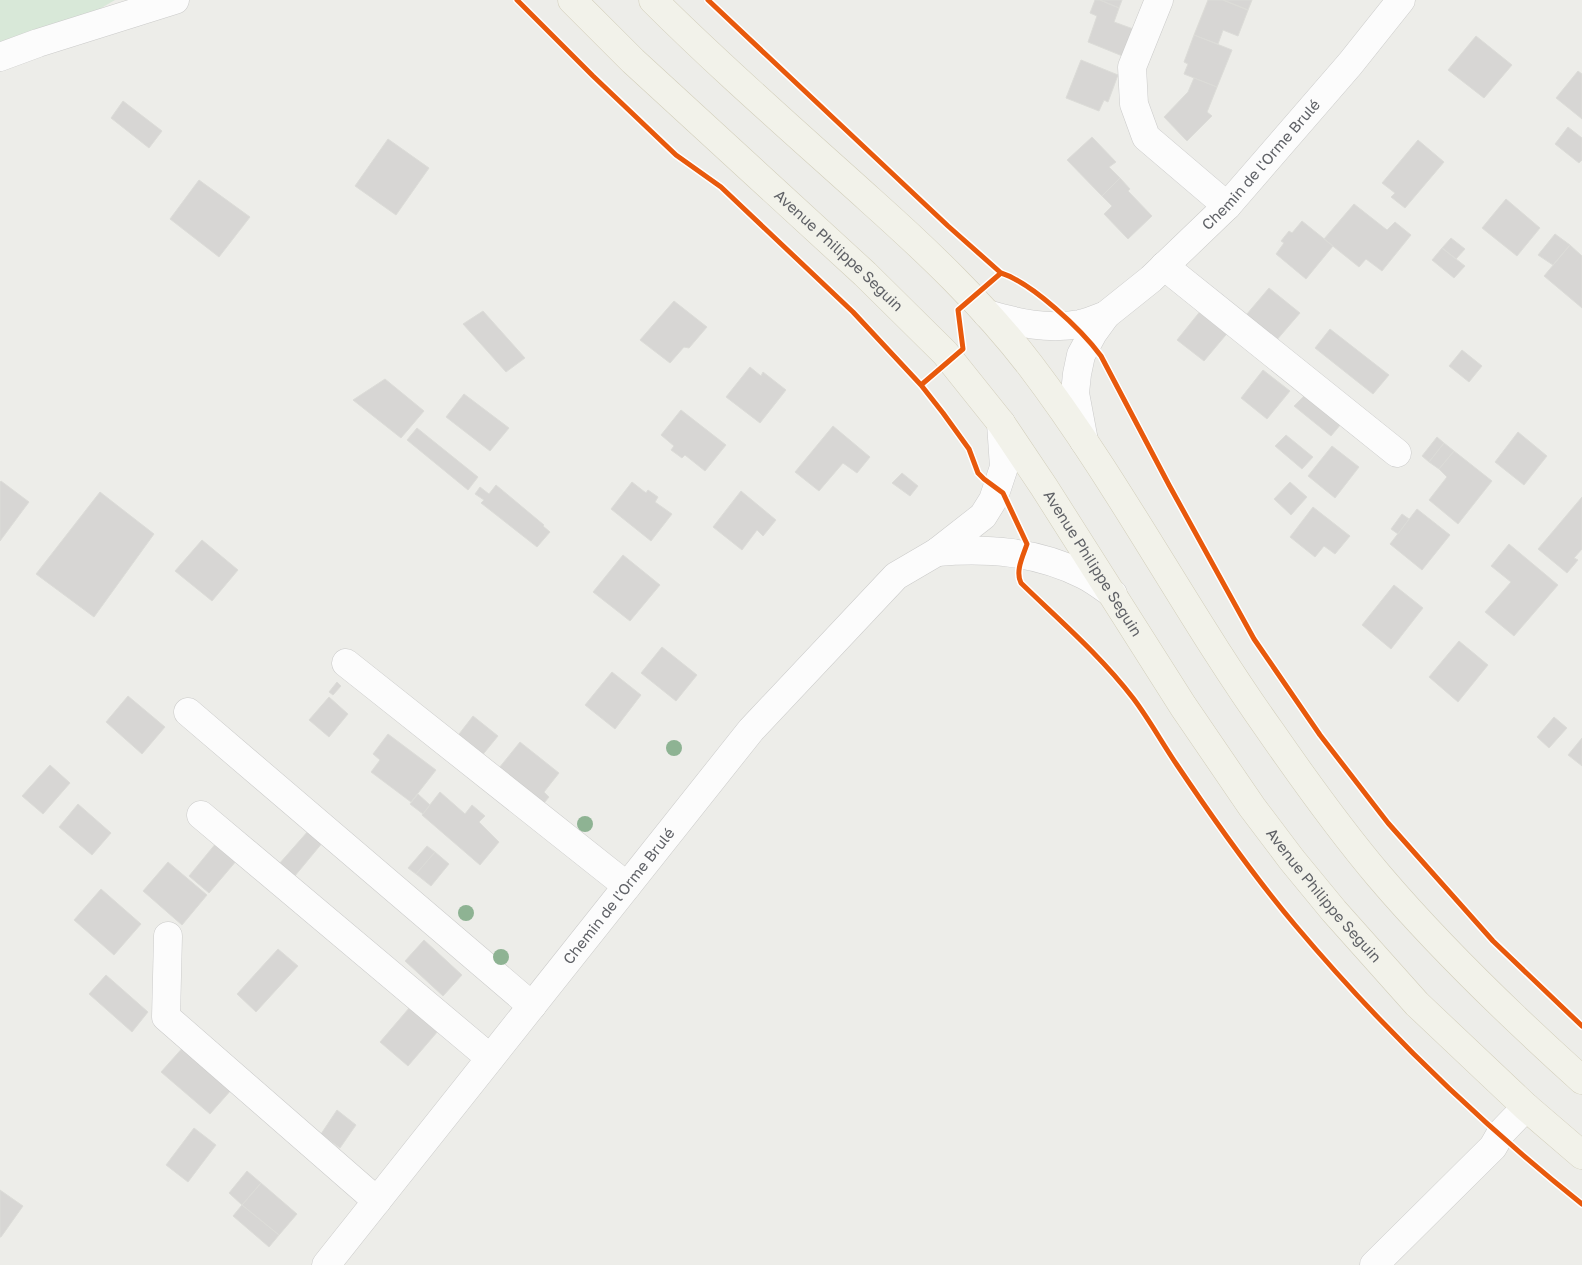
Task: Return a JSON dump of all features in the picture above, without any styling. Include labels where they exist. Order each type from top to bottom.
[{"type":"main road","name":"Avenue Philippe Seguin","points":[[572,0],[632,61],[865,274],[945,353],[1001,423],[1113,594],[1183,706],[1252,807],[1292,860],[1334,911],[1417,1004],[1526,1107],[1582,1155]]},
{"type":"main road","points":[[653,0],[897,224],[988,314],[1030,366],[1084,441],[1235,680],[1342,830],[1380,876],[1472,977],[1582,1080]]},
{"type":"street","points":[[0,57],[38,43],[175,0]]},
{"type":"street","points":[[1160,0],[1132,67],[1134,104],[1146,137],[1228,206]]},
{"type":"street","name":"Chemin de l'Orme Brulé","points":[[1084,441],[1075,393],[1081,355],[1093,333],[1106,315],[1164,266],[1228,206],[1350,64],[1401,0]]},
{"type":"street","points":[[1164,266],[1397,453]]},
{"type":"street","name":"Chemin de l'Orme Brulé","points":[[988,314],[1017,323],[1054,327],[1082,324],[1106,315]]},
{"type":"street","name":"Chemin de l'Orme Brulé","points":[[326,1265],[750,730],[896,576],[937,552],[983,516],[993,500],[1004,467],[1001,423]]},
{"type":"street","name":"Chemin de l'Orme Brulé","points":[[937,552],[972,550],[1016,552],[1084,575],[1113,594]]},
{"type":"street","points":[[346,663],[627,886]]},
{"type":"street","points":[[188,712],[532,1006]]},
{"type":"street","points":[[201,815],[490,1058]]},
{"type":"street","points":[[168,936],[166,1017],[377,1201]]},
{"type":"street","points":[[1374,1265],[1493,1147],[1501,1133],[1526,1107]]},
{"type":"green space","points":[[0,0],[115,0],[0,67]]},
{"type":"building","points":[[1095,0],[1100,0],[1119,8],[1114,22],[1136,30],[1125,57],[1088,42],[1097,16],[1090,13]]},
{"type":"building","points":[[1100,0],[1122,0],[1119,8]]},
{"type":"building","points":[[1208,0],[1223,0],[1248,10],[1238,36],[1223,30],[1218,44],[1194,35]]},
{"type":"building","points":[[1223,0],[1252,0],[1248,10]]},
{"type":"building","points":[[1194,35],[1232,50],[1217,87],[1184,74],[1188,64],[1184,62]]},
{"type":"building","points":[[1476,36],[1512,65],[1484,98],[1448,70]]},
{"type":"building","points":[[1081,60],[1118,75],[1108,102],[1104,100],[1099,111],[1066,98]]},
{"type":"building","points":[[1578,71],[1582,74],[1582,119],[1556,98]]},
{"type":"building","points":[[1194,78],[1217,87],[1207,112],[1212,116],[1187,141],[1164,117],[1188,92]]},
{"type":"building","points":[[123,101],[162,131],[149,148],[111,118]]},
{"type":"building","points":[[1568,127],[1582,138],[1582,160],[1579,163],[1555,144]]},
{"type":"building","points":[[1092,137],[1116,162],[1109,167],[1120,178],[1102,196],[1067,160]]},
{"type":"building","points":[[388,139],[429,168],[396,215],[355,186]]},
{"type":"building","points":[[1418,140],[1444,162],[1405,208],[1391,197],[1395,193],[1382,183]]},
{"type":"building","points":[[1120,178],[1130,189],[1128,191],[1152,216],[1128,239],[1104,214],[1112,206],[1102,196]]},
{"type":"building","points":[[199,180],[250,217],[219,257],[170,219]]},
{"type":"building","points":[[1506,199],[1540,228],[1517,256],[1482,228]]},
{"type":"building","points":[[1354,204],[1387,230],[1395,222],[1411,235],[1382,271],[1366,259],[1359,267],[1324,239]]},
{"type":"building","points":[[1302,221],[1333,246],[1306,279],[1276,254],[1284,243],[1281,241],[1289,231],[1292,233]]},
{"type":"building","points":[[1555,234],[1570,245],[1553,265],[1538,255]]},
{"type":"building","points":[[1451,238],[1465,249],[1456,259],[1442,248]]},
{"type":"building","points":[[1570,245],[1582,256],[1582,308],[1544,276]]},
{"type":"building","points":[[1442,248],[1465,266],[1454,278],[1432,260]]},
{"type":"building","points":[[1269,288],[1300,313],[1275,342],[1241,321]]},
{"type":"building","points":[[674,301],[707,327],[689,348],[684,347],[670,363],[640,340]]},
{"type":"building","points":[[1202,309],[1230,330],[1204,361],[1177,340]]},
{"type":"building","points":[[483,311],[525,358],[506,372],[463,324]]},
{"type":"building","points":[[1330,329],[1389,375],[1373,394],[1315,348]]},
{"type":"building","points":[[1462,350],[1482,366],[1469,382],[1449,366]]},
{"type":"building","points":[[750,367],[761,376],[763,372],[786,390],[760,423],[726,397]]},
{"type":"building","points":[[1263,370],[1290,391],[1267,419],[1241,398]]},
{"type":"building","points":[[385,379],[424,411],[401,438],[353,400]]},
{"type":"building","points":[[464,394],[509,428],[490,451],[446,417]]},
{"type":"building","points":[[1305,395],[1341,424],[1331,436],[1294,406]]},
{"type":"building","points":[[681,410],[726,445],[705,471],[685,455],[682,458],[671,450],[674,446],[661,435]]},
{"type":"building","points":[[833,426],[870,457],[857,473],[843,463],[819,491],[795,472]]},
{"type":"building","points":[[417,428],[478,477],[468,490],[407,440]]},
{"type":"building","points":[[1518,432],[1547,456],[1524,485],[1495,462]]},
{"type":"building","points":[[1286,435],[1313,457],[1302,469],[1275,446]]},
{"type":"building","points":[[1437,437],[1444,443],[1429,462],[1422,456]]},
{"type":"building","points":[[1444,443],[1454,451],[1439,469],[1429,462]]},
{"type":"building","points":[[1332,446],[1359,467],[1335,498],[1308,476]]},
{"type":"building","points":[[1454,451],[1492,481],[1458,524],[1429,500],[1447,477],[1439,469]]},
{"type":"building","points":[[902,473],[918,486],[910,496],[892,483]]},
{"type":"building","points":[[0,482],[29,502],[0,541]]},
{"type":"building","points":[[632,482],[646,493],[648,490],[658,497],[655,502],[672,514],[651,541],[611,509]]},
{"type":"building","points":[[1290,482],[1307,497],[1291,515],[1274,499]]},
{"type":"building","points":[[496,485],[550,532],[537,547],[481,503],[484,500],[475,494],[480,487],[489,494]]},
{"type":"building","points":[[741,491],[776,520],[763,536],[757,530],[742,550],[713,527]]},
{"type":"building","points":[[100,492],[154,534],[94,617],[36,574]]},
{"type":"building","points":[[1582,497],[1582,549],[1574,558],[1578,560],[1567,573],[1538,549]]},
{"type":"building","points":[[1313,507],[1350,536],[1335,554],[1324,546],[1315,557],[1290,537]]},
{"type":"building","points":[[1417,509],[1450,535],[1422,570],[1390,544]]},
{"type":"building","points":[[1402,514],[1409,519],[1398,534],[1391,529]]},
{"type":"building","points":[[202,540],[238,570],[212,601],[175,571]]},
{"type":"building","points":[[1509,544],[1558,585],[1514,636],[1485,612],[1511,582],[1491,566]]},
{"type":"building","points":[[623,555],[660,585],[630,621],[593,592]]},
{"type":"building","points":[[1394,585],[1423,608],[1391,649],[1362,625]]},
{"type":"building","points":[[1459,641],[1488,665],[1458,702],[1429,677]]},
{"type":"building","points":[[662,647],[697,675],[676,701],[641,673]]},
{"type":"building","points":[[612,672],[641,695],[615,729],[585,705]]},
{"type":"building","points":[[337,682],[341,686],[333,695],[329,692]]},
{"type":"building","points":[[128,696],[165,727],[142,754],[106,722]]},
{"type":"building","points":[[329,697],[348,714],[329,737],[309,720]]},
{"type":"building","points":[[473,716],[498,736],[480,758],[456,738]]},
{"type":"building","points":[[1554,717],[1567,728],[1549,748],[1537,737]]},
{"type":"building","points":[[388,734],[436,770],[411,802],[371,772],[380,760],[373,754]]},
{"type":"building","points":[[1582,738],[1582,766],[1568,755]]},
{"type":"building","points":[[520,742],[559,773],[544,792],[549,797],[539,809],[495,773]]},
{"type":"building","points":[[50,765],[70,783],[43,814],[22,796]]},
{"type":"building","points":[[440,792],[465,814],[472,805],[485,816],[479,822],[499,842],[480,865],[422,815]]},
{"type":"building","points":[[418,794],[430,805],[423,814],[410,804]]},
{"type":"building","points":[[78,804],[111,833],[92,855],[59,827]]},
{"type":"building","points":[[309,830],[323,842],[294,877],[279,864]]},
{"type":"building","points":[[217,842],[237,860],[209,893],[189,876]]},
{"type":"building","points":[[427,846],[435,852],[416,874],[408,868]]},
{"type":"building","points":[[435,852],[449,864],[431,886],[416,874]]},
{"type":"building","points":[[168,862],[207,895],[182,925],[143,891]]},
{"type":"building","points":[[101,889],[141,924],[114,955],[74,920]]},
{"type":"building","points":[[424,940],[462,975],[443,996],[405,961]]},
{"type":"building","points":[[278,949],[298,966],[256,1012],[237,994]]},
{"type":"building","points":[[106,975],[148,1012],[132,1032],[89,994]]},
{"type":"building","points":[[410,1007],[438,1031],[408,1066],[380,1042]]},
{"type":"building","points":[[186,1044],[232,1089],[210,1114],[161,1072]]},
{"type":"building","points":[[337,1110],[356,1125],[340,1148],[321,1134]]},
{"type":"building","points":[[194,1128],[216,1145],[188,1182],[166,1165]]},
{"type":"building","points":[[247,1171],[261,1183],[242,1205],[229,1193]]},
{"type":"building","points":[[261,1183],[297,1214],[279,1235],[242,1205]]},
{"type":"building","points":[[0,1190],[23,1206],[1,1237],[0,1237]]},
{"type":"building","points":[[242,1205],[279,1235],[269,1247],[233,1216]]},
{"type":"cycle path","points":[[517,0],[676,155],[721,187],[853,312],[921,385]]},
{"type":"cycle path","points":[[708,0],[948,226],[1001,273],[1027,286],[1055,308],[1092,345],[1101,356],[1169,485],[1254,639],[1320,735],[1388,823],[1493,941],[1582,1026]]},
{"type":"cycle path","points":[[1001,273],[958,310],[963,349],[921,385],[969,449],[978,473],[1003,493],[1027,544],[1019,569],[1021,583],[1079,638],[1120,682],[1139,706],[1177,765],[1234,846],[1279,906],[1328,963],[1432,1072],[1505,1140],[1582,1204]]}]
